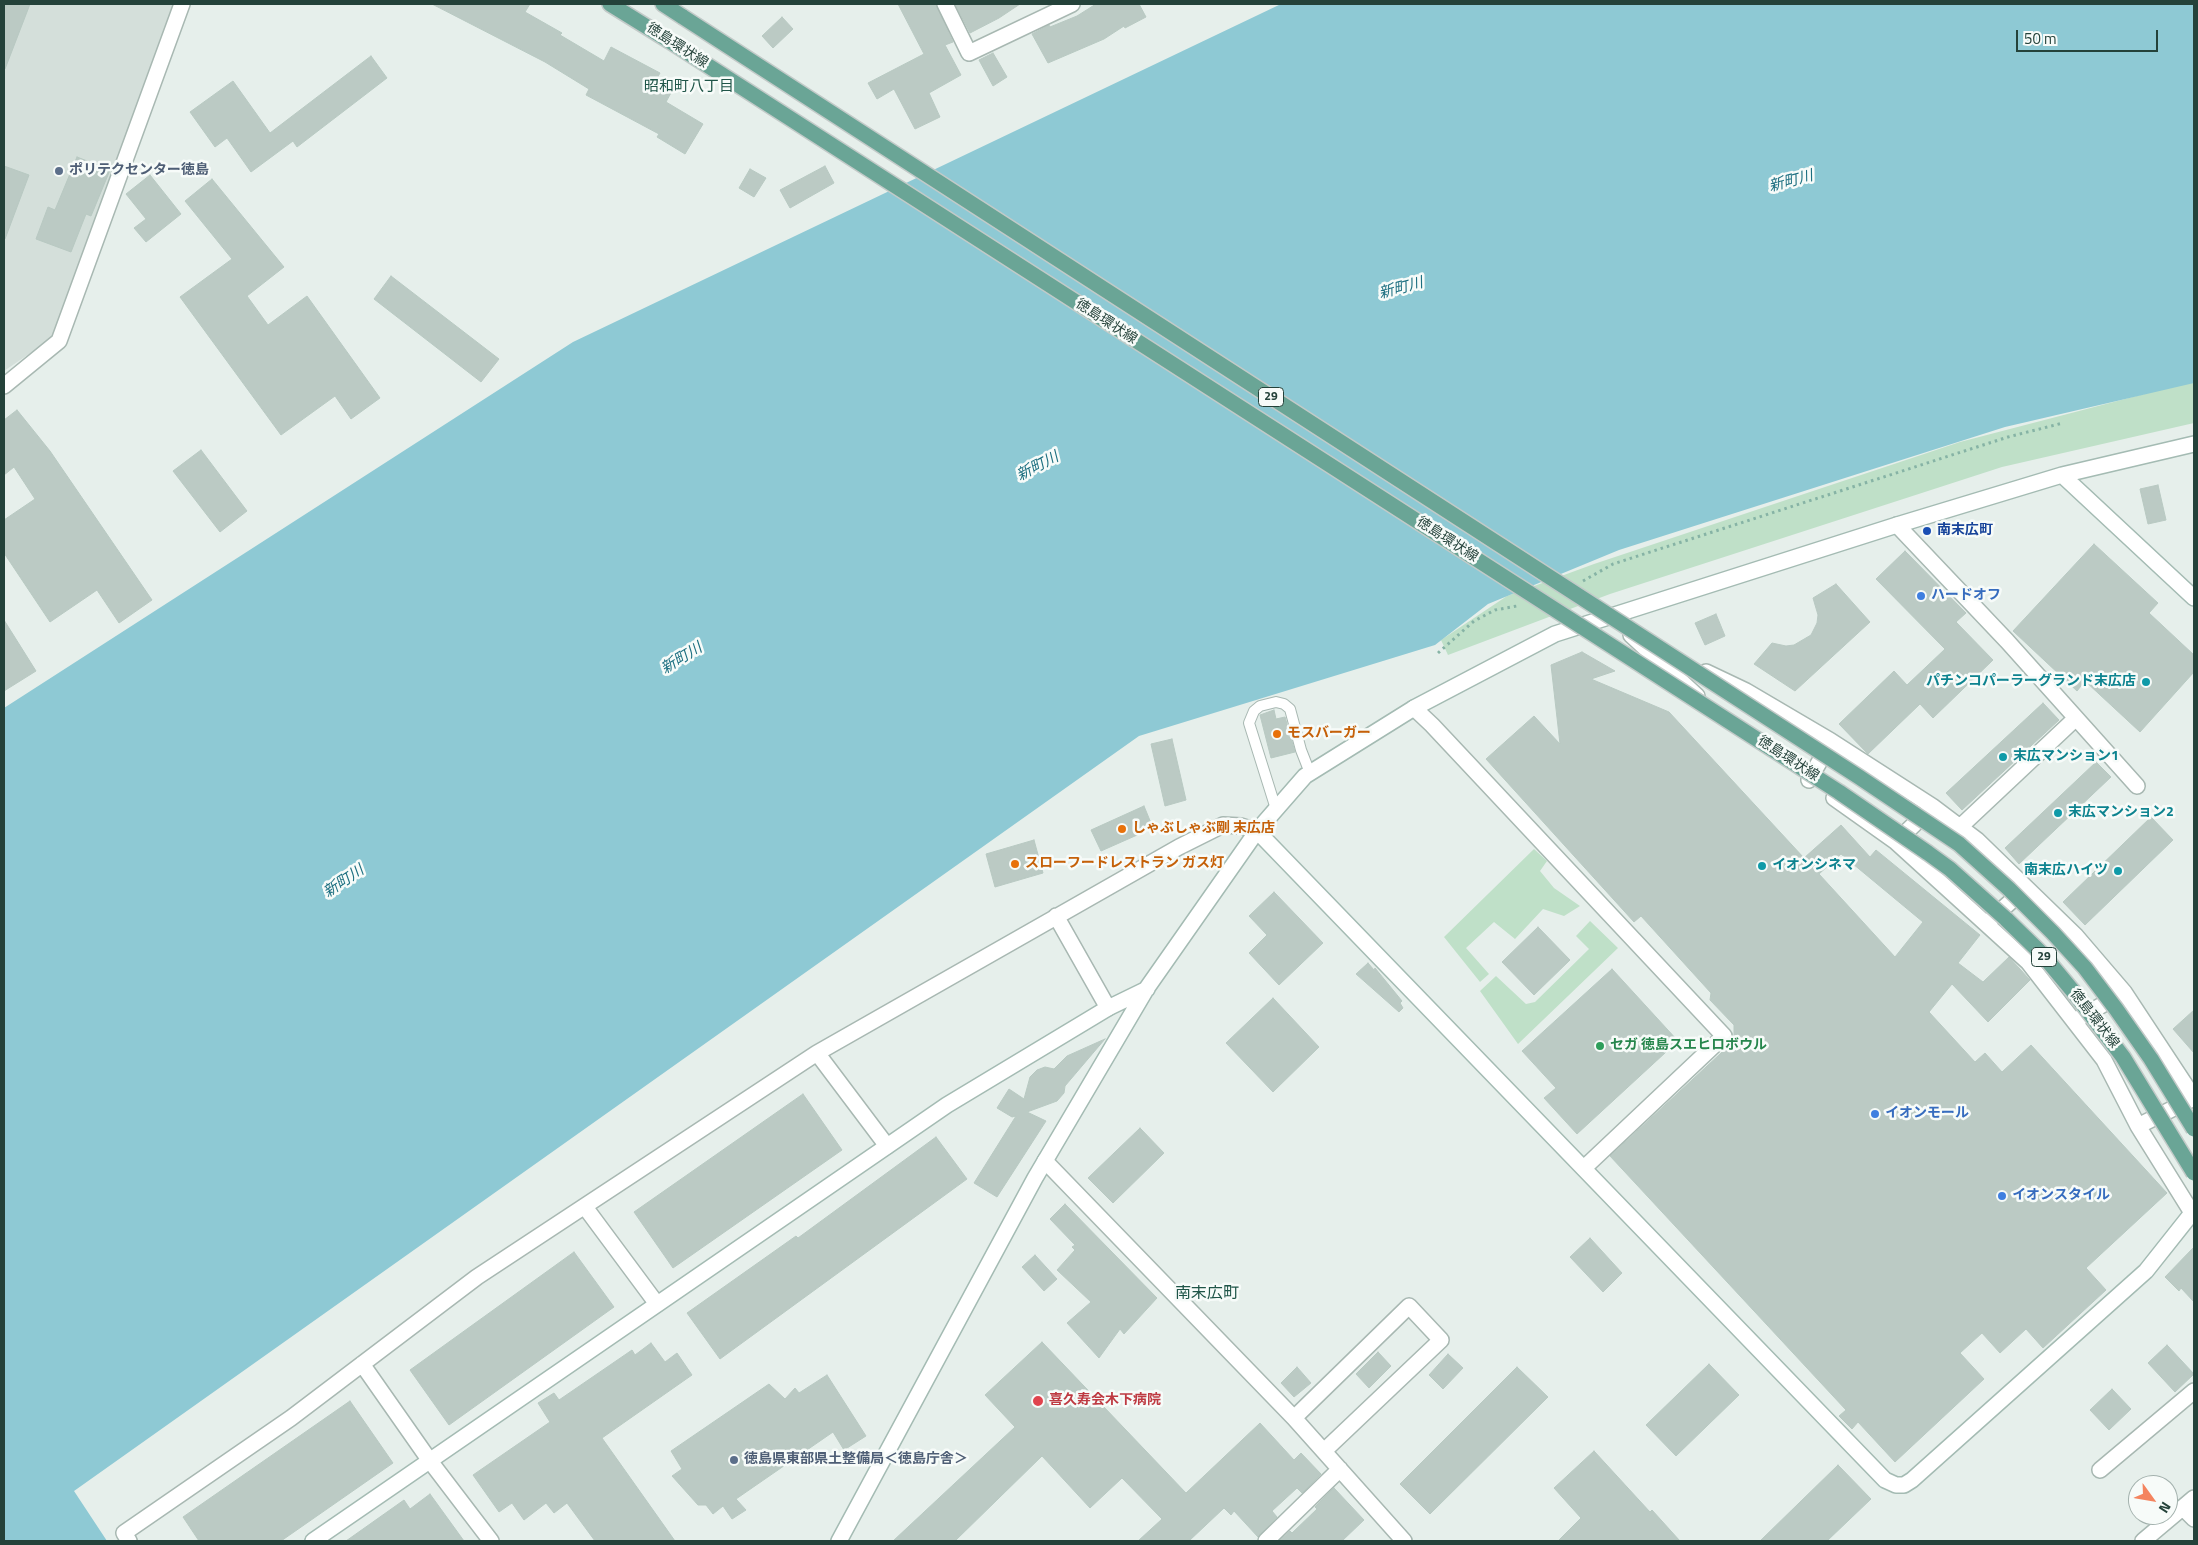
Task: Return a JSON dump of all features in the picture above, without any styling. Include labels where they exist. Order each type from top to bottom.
[{"type":"main road","name":"徳島環状線","points":[[610,4],[1839,792],[1950,869],[2042,954],[2072,990],[2123,1057],[2194,1173]]},
{"type":"main road","name":"徳島環状線","points":[[663,4],[1859,777],[1959,844],[2053,933],[2085,968],[2151,1059],[2194,1129]]},
{"type":"street","points":[[4,386],[59,341],[182,4]]},
{"type":"street","points":[[945,4],[969,53],[1072,4]]},
{"type":"street","points":[[839,1541],[1045,1161],[1147,988],[1257,831],[1310,773],[1414,708],[1555,634],[1897,524],[2062,475],[2194,444]]},
{"type":"street","points":[[2062,475],[2194,598]]},
{"type":"street","points":[[1897,524],[2137,786]]},
{"type":"street","points":[[1603,618],[1631,635],[1746,691],[1831,741],[1932,806],[1977,840],[2028,887],[2076,936],[2124,992],[2194,1098],[2138,1126]]},
{"type":"street","points":[[129,1541],[124,1533],[291,1418],[477,1277],[817,1053],[1056,916],[1179,847],[1223,825],[1241,826],[1257,831],[1885,1480],[1904,1485],[1912,1480],[2146,1271],[2193,1214],[2138,1126],[2104,1060],[2075,1020],[2028,962],[1896,842],[1727,724],[1631,635]]},
{"type":"street","points":[[1414,708],[1724,1036],[1584,1168]]},
{"type":"street","points":[[1960,827],[2076,718]]},
{"type":"street","points":[[1809,780],[1831,741]]},
{"type":"street","points":[[1896,842],[1932,806]]},
{"type":"street","points":[[1986,924],[2028,887]]},
{"type":"street","points":[[1056,916],[1108,1008]]},
{"type":"street","points":[[313,1541],[947,1105],[1108,1008],[1142,993],[1147,988]]},
{"type":"street","points":[[2075,1020],[2124,992]]},
{"type":"street","points":[[817,1053],[887,1146]]},
{"type":"street","points":[[1045,1161],[1294,1418],[1404,1541]]},
{"type":"street","points":[[585,1207],[657,1304]]},
{"type":"street","points":[[1294,1418],[1409,1306],[1441,1340],[1324,1451]]},
{"type":"street","points":[[362,1364],[430,1461],[491,1541]]},
{"type":"street","points":[[2100,1470],[2194,1391]]},
{"type":"street","points":[[1266,1541],[1340,1469]]},
{"type":"street","points":[[2143,1541],[2189,1503],[2194,1519]]},
{"type":"lane","points":[[1276,809],[1250,723],[1254,711],[1260,706],[1276,702],[1284,704],[1290,709],[1301,750],[1310,773]]},
{"type":"path","points":[[1582,581],[1613,564],[1999,440],[2063,423]]},
{"type":"path","points":[[1438,653],[1474,622],[1495,610],[1520,606]]},
{"type":"shaded area","name":"ポリテクセンター徳島","points":[[4,4],[174,4],[54,337],[4,371]]},
{"type":"green space","points":[[2194,381],[2194,423],[2002,467],[1610,594],[1448,655],[1441,640],[1507,596],[1594,564],[1960,442]]},
{"type":"green space","points":[[1534,849],[1547,861],[1540,871],[1554,888],[1580,906],[1564,916],[1543,909],[1515,939],[1494,922],[1466,948],[1489,974],[1480,982],[1444,937]]},
{"type":"green space","points":[[1590,921],[1618,948],[1518,1044],[1480,991],[1496,976],[1526,1004],[1535,1002],[1589,949],[1576,936]]},
{"type":"water","name":"新町川","points":[[1281,4],[2194,4],[2194,383],[2005,427],[1619,550],[1488,604],[1435,645],[1139,736],[74,1491],[107,1541],[4,1541],[4,708],[573,342]]},
{"type":"building","points":[[4,4],[30,4],[5,69],[4,69]]},
{"type":"building","points":[[432,4],[530,4],[525,12],[562,33],[560,35],[604,61],[611,47],[660,73],[655,82],[672,91],[666,102],[703,124],[685,154],[657,137],[659,134],[586,95],[589,89],[545,62]]},
{"type":"building","points":[[898,4],[936,4],[953,42],[945,45],[961,75],[929,93],[940,117],[915,129],[894,89],[877,99],[868,83],[924,54]]},
{"type":"building","points":[[955,4],[1020,4],[999,18],[970,33]]},
{"type":"building","points":[[1096,4],[1139,4],[1146,17],[1125,28],[1124,26],[1104,39],[1048,63],[1032,34],[1049,25],[1050,27],[1077,16]]},
{"type":"building","points":[[782,17],[793,29],[773,48],[762,36]]},
{"type":"building","points":[[993,53],[1007,77],[993,86],[979,60]]},
{"type":"building","points":[[371,56],[387,78],[297,147],[293,141],[251,172],[227,138],[215,147],[190,112],[233,81],[270,133]]},
{"type":"building","points":[[77,157],[110,170],[91,216],[86,214],[71,252],[36,239],[48,207],[55,210]]},
{"type":"building","points":[[4,166],[29,175],[5,239],[4,239]]},
{"type":"building","points":[[825,166],[834,183],[790,208],[780,190]]},
{"type":"building","points":[[750,169],[766,178],[754,197],[739,188]]},
{"type":"building","points":[[150,175],[181,214],[146,242],[134,228],[146,219],[126,194]]},
{"type":"building","points":[[212,179],[284,267],[247,296],[268,325],[307,296],[380,398],[351,419],[335,396],[281,435],[180,297],[232,259],[185,201]]},
{"type":"building","points":[[391,276],[499,359],[481,382],[374,299]]},
{"type":"building","points":[[17,410],[50,451],[152,600],[119,623],[97,590],[50,622],[4,553],[4,520],[35,499],[14,467],[4,475],[4,420]]},
{"type":"building","points":[[201,450],[247,511],[220,532],[173,471]]},
{"type":"building","points":[[2158,485],[2166,520],[2148,524],[2140,489]]},
{"type":"building","points":[[2094,544],[2158,603],[2149,613],[2194,655],[2194,672],[2140,732],[2085,681],[2077,691],[2013,631]]},
{"type":"building","points":[[1905,551],[1966,613],[1956,622],[1993,660],[1933,718],[1920,704],[1868,754],[1839,724],[1894,671],[1907,685],[1945,649],[1876,579]]},
{"type":"building","points":[[1836,584],[1870,622],[1795,691],[1754,664],[1772,643],[1786,646],[1794,645],[1811,635],[1817,623],[1818,615],[1813,598]]},
{"type":"building","points":[[1716,614],[1725,636],[1705,645],[1695,623]]},
{"type":"building","points":[[4,620],[36,671],[4,691]]},
{"type":"building","name":"イオンモール","points":[[1582,652],[1615,671],[1591,679],[1669,712],[1804,858],[1841,825],[1870,857],[1876,850],[1980,935],[1958,963],[1983,982],[2009,957],[2030,980],[1988,1022],[1952,984],[1929,1012],[1975,1062],[1985,1053],[2002,1072],[2031,1045],[2167,1193],[2086,1268],[2106,1290],[2043,1348],[2026,1329],[2000,1353],[1982,1333],[1960,1353],[1984,1379],[1895,1462],[1858,1422],[1852,1429],[1839,1416],[1846,1410],[1610,1156],[1734,1041],[1734,1025],[1710,1000],[1711,993],[1641,916],[1634,922],[1486,759],[1534,716],[1560,744],[1551,665]],"holes":[[[1841,854],[1923,922],[1895,957],[1819,874]]]},
{"type":"building","name":"末広マンション1","points":[[2043,703],[2059,720],[1962,810],[1946,793]]},
{"type":"building","name":"モスバーガー","points":[[1274,710],[1276,719],[1285,717],[1295,752],[1271,758],[1260,715]]},
{"type":"building","points":[[1172,739],[1186,800],[1165,806],[1151,744]]},
{"type":"building","name":"末広マンション2","points":[[2096,762],[2111,777],[2019,864],[2005,848]]},
{"type":"building","name":"しゃぶしゃぶ剛 末広店","points":[[1144,806],[1153,828],[1101,851],[1091,830]]},
{"type":"building","name":"南末広ハイツ","points":[[2151,817],[2173,840],[2085,925],[2063,902]]},
{"type":"building","name":"スローフードレストラン ガス灯","points":[[1034,840],[1043,873],[995,887],[986,854]]},
{"type":"building","points":[[1274,892],[1323,943],[1279,985],[1249,953],[1267,935],[1249,916]]},
{"type":"building","points":[[1538,927],[1570,960],[1534,995],[1502,962]]},
{"type":"building","points":[[1368,963],[1374,970],[1375,968],[1402,1001],[1400,1003],[1403,1008],[1399,1012],[1356,974]]},
{"type":"building","name":"セガ 徳島スエヒロボウル","points":[[1612,969],[1678,1041],[1577,1134],[1544,1098],[1556,1088],[1522,1051]]},
{"type":"building","points":[[1273,998],[1319,1047],[1273,1092],[1226,1043]]},
{"type":"building","points":[[2194,1010],[2194,1053],[2173,1029]]},
{"type":"building","points":[[1105,1039],[1065,1086],[1064,1093],[1057,1101],[1027,1112],[1046,1121],[997,1197],[974,1183],[1016,1116],[1012,1117],[997,1108],[1009,1089],[1024,1099],[1030,1077],[1037,1070],[1045,1067],[1054,1069],[1067,1056]]},
{"type":"building","points":[[803,1094],[842,1150],[673,1268],[634,1212]]},
{"type":"building","points":[[1140,1128],[1164,1153],[1113,1203],[1088,1178]]},
{"type":"building","points":[[936,1137],[967,1179],[720,1359],[687,1313],[796,1236],[798,1238]]},
{"type":"building","points":[[1065,1204],[1157,1298],[1124,1334],[1120,1329],[1099,1358],[1067,1323],[1091,1302],[1057,1270],[1075,1250],[1072,1247],[1075,1245],[1050,1219]]},
{"type":"building","points":[[1590,1238],[1622,1273],[1603,1292],[1570,1257]]},
{"type":"building","points":[[2194,1247],[2194,1302],[2181,1288],[2179,1291],[2165,1277]]},
{"type":"building","points":[[574,1252],[614,1307],[449,1425],[410,1370]]},
{"type":"building","points":[[1035,1255],[1057,1279],[1044,1291],[1022,1267]]},
{"type":"building","points":[[1042,1342],[1186,1493],[1260,1423],[1294,1460],[1301,1453],[1321,1474],[1302,1493],[1297,1488],[1272,1511],[1277,1517],[1258,1537],[1234,1511],[1231,1515],[1224,1508],[1189,1541],[1138,1541],[1162,1519],[1122,1478],[1090,1508],[1042,1456],[955,1541],[893,1541],[1015,1427],[985,1395]]},
{"type":"building","points":[[651,1343],[665,1362],[677,1353],[692,1375],[602,1438],[675,1541],[595,1541],[567,1503],[554,1513],[546,1503],[524,1520],[512,1503],[499,1512],[473,1475],[550,1422],[538,1403],[554,1393],[559,1400],[632,1350],[635,1355]]},
{"type":"building","points":[[2167,1345],[2194,1374],[2175,1392],[2148,1363]]},
{"type":"building","points":[[1378,1352],[1391,1366],[1369,1388],[1356,1374]]},
{"type":"building","points":[[1448,1354],[1463,1368],[1443,1389],[1429,1375]]},
{"type":"building","points":[[1709,1364],[1739,1395],[1676,1456],[1646,1425]]},
{"type":"building","points":[[1297,1367],[1311,1383],[1294,1397],[1281,1383]]},
{"type":"building","points":[[1517,1367],[1548,1397],[1430,1514],[1400,1484]]},
{"type":"building","name":"徳島県東部県土整備局＜徳島庁舎＞","points":[[827,1375],[866,1436],[844,1450],[833,1432],[736,1499],[746,1510],[732,1519],[723,1506],[713,1514],[706,1505],[698,1505],[672,1476],[682,1469],[671,1451],[769,1384],[785,1399],[795,1388],[799,1393]]},
{"type":"building","points":[[2112,1389],[2131,1409],[2109,1430],[2090,1410]]},
{"type":"building","points":[[350,1401],[393,1463],[281,1541],[199,1541],[183,1517]]},
{"type":"building","points":[[1594,1451],[1650,1512],[1652,1510],[1680,1541],[1558,1541],[1581,1518],[1554,1488]]},
{"type":"building","points":[[1838,1465],[1871,1499],[1827,1541],[1760,1541]]},
{"type":"building","points":[[1334,1488],[1364,1520],[1342,1541],[1279,1541],[1290,1531],[1292,1533],[1317,1509],[1315,1507]]},
{"type":"building","points":[[430,1494],[464,1541],[346,1541],[404,1500],[410,1509]]},
{"type":"place","name":"ポリテクセンター徳島","points":[[59,171]]},
{"type":"place","name":"南末広町","points":[[1927,531]]},
{"type":"place","name":"ハードオフ","points":[[1921,596]]},
{"type":"place","name":"パチンコパーラーグランド末広店","points":[[2146,682]]},
{"type":"place","name":"モスバーガー","points":[[1277,734]]},
{"type":"place","name":"末広マンション1","points":[[2003,757]]},
{"type":"place","name":"末広マンション2","points":[[2058,813]]},
{"type":"place","name":"しゃぶしゃぶ剛 末広店","points":[[1122,829]]},
{"type":"place","name":"スローフードレストラン ガス灯","points":[[1015,864]]},
{"type":"place","name":"イオンシネマ","points":[[1762,866]]},
{"type":"place","name":"南末広ハイツ","points":[[2118,871]]},
{"type":"place","name":"セガ 徳島スエヒロボウル","points":[[1600,1046]]},
{"type":"place","name":"イオンモール","points":[[1875,1114]]},
{"type":"place","name":"イオンスタイル","points":[[2002,1196]]},
{"type":"place","name":"喜久寿会木下病院","points":[[1038,1401]]},
{"type":"place","name":"徳島県東部県土整備局＜徳島庁舎＞","points":[[734,1460]]},
{"type":"district","name":"昭和町八丁目","points":[[689,87]]},
{"type":"district","name":"南末広町","points":[[1207,1294]]}]
